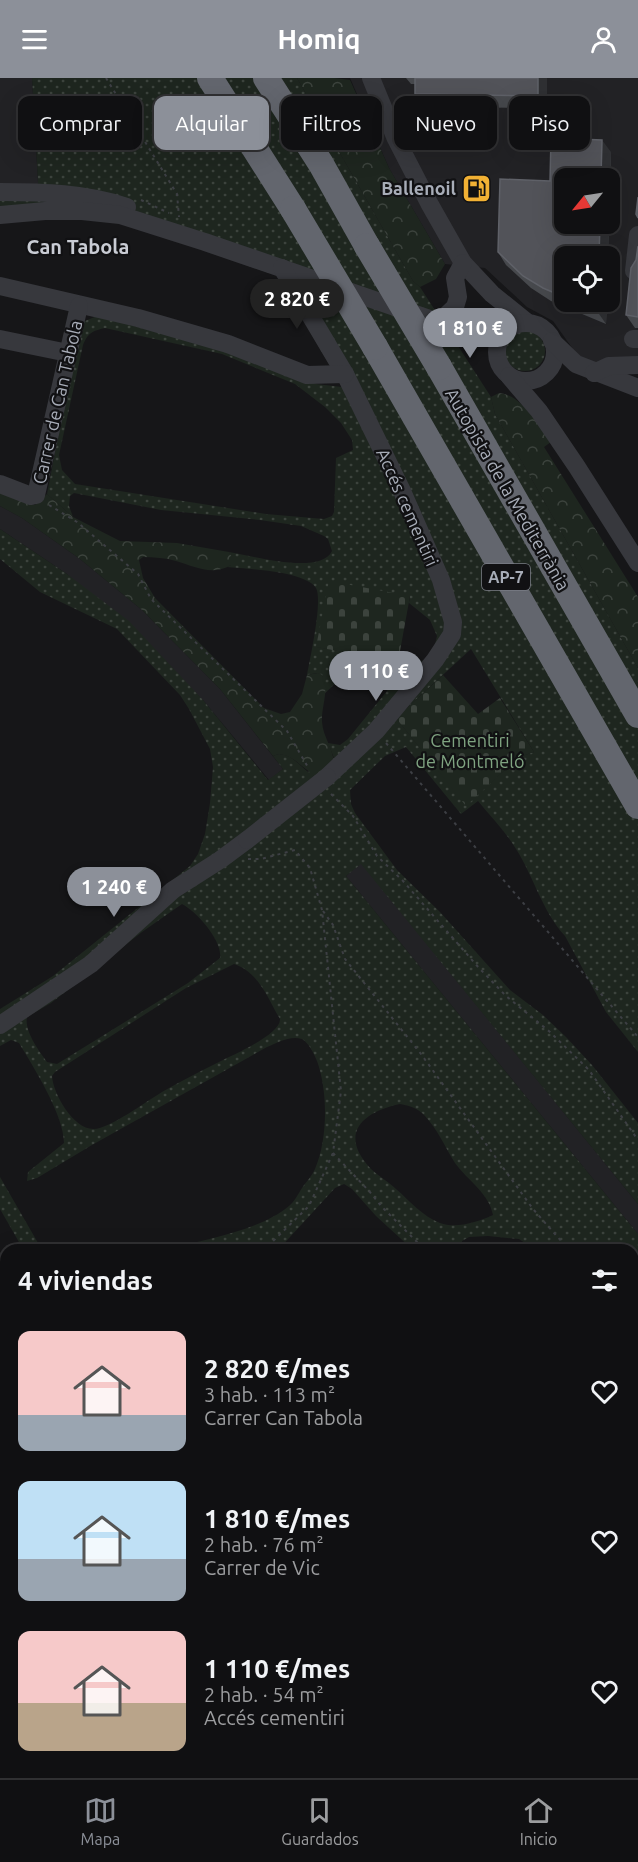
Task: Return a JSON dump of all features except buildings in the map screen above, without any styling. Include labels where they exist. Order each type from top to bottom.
[{"type":"highway","name":"AP-7","points":[[210,78],[293,209],[375,347],[638,806]]},
{"type":"highway","name":"Autopista de la Mediterrània","points":[[266,78],[321,164],[638,715]]},
{"type":"street","points":[[370,78],[396,139],[463,263],[492,294],[528,323],[542,328],[576,364],[635,389]]},
{"type":"street","points":[[0,192],[56,192],[114,202],[177,225],[205,242]]},
{"type":"street","points":[[0,215],[45,211],[82,211],[120,215],[465,331],[506,331],[517,325],[528,323]]},
{"type":"street","points":[[634,271],[638,234]]},
{"type":"street","points":[[439,322],[455,308],[458,297],[455,278],[463,263]]},
{"type":"street","name":"Accés cementiri","points":[[282,268],[345,374],[402,491],[441,580],[453,622],[452,634],[435,660],[376,731]]},
{"type":"street","name":"Carrer de Can Tabola","points":[[0,286],[138,318],[228,344],[307,375],[345,374]]},
{"type":"street","points":[[492,294],[501,309],[506,331],[498,345],[498,359],[502,369],[539,411],[629,536],[638,563]]},
{"type":"street","name":"Carrer de Can Tabola","points":[[0,484],[31,496],[36,495],[79,306]]},
{"type":"street","points":[[465,331],[498,359]]},
{"type":"street","points":[[0,339],[68,352]]},
{"type":"street","points":[[539,411],[536,397],[544,374],[554,359],[552,340]]},
{"type":"street","points":[[509,376],[527,381],[561,366],[576,364]]},
{"type":"street","points":[[594,373],[609,366],[638,365]]},
{"type":"street","points":[[0,1025],[91,964],[173,890],[220,860],[324,782],[376,731]]},
{"type":"path","points":[[106,78],[177,194],[179,211],[177,225]]},
{"type":"path","points":[[36,495],[77,522],[138,574],[151,599],[287,732],[352,816],[377,856],[410,889],[479,968],[589,1070],[638,1140]]},
{"type":"path","points":[[376,731],[638,1037]]},
{"type":"path","points":[[220,860],[261,859],[295,850],[310,868],[322,910],[341,1091],[333,1153],[309,1206],[270,1244]]},
{"type":"path","points":[[322,910],[333,925],[345,959],[421,1054],[533,1209],[564,1244]]},
{"type":"path","points":[[333,1153],[419,1244]]},
{"type":"shaded area","points":[[0,78],[32,78],[33,96],[18,96],[18,150],[36,150],[39,199],[0,200]]},
{"type":"shaded area","points":[[350,78],[638,78],[638,371],[580,359],[553,321],[527,307],[485,268],[445,264],[389,168],[381,150],[382,96],[358,96]]},
{"type":"shaded area","points":[[0,506],[22,518],[80,559],[142,610],[220,689],[283,769],[269,780],[203,700],[67,574],[0,529]]},
{"type":"shaded area","points":[[361,863],[638,1204],[638,1234],[346,876]]},
{"type":"green space","points":[[32,78],[297,78],[307,96],[281,96],[281,150],[338,150],[413,281],[420,287],[491,397],[495,414],[638,668],[638,1052],[606,1012],[565,936],[550,916],[512,843],[478,801],[461,814],[406,747],[385,756],[350,790],[351,804],[355,813],[397,870],[440,912],[510,990],[543,1015],[566,1037],[592,1065],[638,1123],[638,1204],[361,864],[346,876],[638,1234],[638,1244],[526,1244],[519,1239],[488,1236],[469,1237],[462,1241],[462,1244],[407,1244],[376,1216],[352,1189],[344,1184],[335,1188],[284,1244],[189,1244],[248,1228],[277,1215],[293,1202],[315,1169],[322,1144],[325,1100],[321,1073],[313,1052],[305,1041],[297,1038],[267,1047],[37,1178],[27,1181],[28,1172],[64,1143],[63,1132],[54,1106],[19,1043],[11,1040],[0,1046],[0,1009],[53,976],[190,866],[198,854],[205,834],[213,767],[210,749],[180,695],[117,629],[40,592],[0,559],[0,529],[67,574],[129,621],[203,700],[268,780],[283,769],[273,756],[288,756],[308,772],[334,758],[328,743],[340,745],[348,739],[391,686],[386,681],[352,674],[337,682],[324,694],[325,685],[322,675],[317,673],[307,675],[317,617],[316,588],[310,582],[288,574],[227,567],[231,565],[229,552],[284,562],[314,562],[325,558],[332,551],[328,539],[324,536],[301,526],[161,510],[74,493],[70,496],[69,506],[73,517],[47,494],[80,323],[97,316],[225,347],[316,384],[342,387],[278,276],[116,220],[45,217],[0,221],[0,200],[39,199],[36,150],[142,150],[142,96],[33,96]],"holes":[[[105,328],[222,354],[295,384],[325,407],[341,423],[352,440],[353,450],[336,458],[332,516],[324,519],[266,514],[75,484],[62,470],[59,455],[83,345],[89,335]],[[410,596],[409,603],[430,620],[437,636],[432,657],[401,669],[398,662],[317,647]],[[471,649],[534,752],[519,757],[466,805],[396,718]],[[182,904],[213,935],[220,951],[220,958],[188,983],[57,1064],[47,1062],[30,1034],[27,1017],[51,1003]],[[234,964],[250,973],[267,995],[280,1019],[272,1032],[253,1045],[162,1092],[101,1128],[86,1128],[72,1117],[56,1092],[52,1076],[55,1072],[186,988]],[[400,1104],[422,1113],[434,1127],[460,1170],[487,1200],[493,1215],[460,1225],[440,1223],[422,1212],[371,1169],[356,1145],[359,1126],[375,1113]]]},
{"type":"green space","points":[[297,78],[350,80],[357,96],[307,96]]},
{"type":"green space","points":[[338,150],[381,150],[389,168],[445,264],[436,279],[420,287],[413,281]]},
{"type":"green space","points":[[525,331],[533,332],[539,337],[544,343],[544,359],[539,365],[533,370],[525,371],[517,370],[511,365],[506,359],[505,351],[506,343],[511,337],[517,332]]},
{"type":"green space","points":[[499,393],[515,399],[522,405],[551,442],[544,447],[638,597],[638,668],[495,414],[491,397]]},
{"type":"green space","points":[[0,491],[35,505],[47,494],[73,517],[120,541],[177,543],[229,552],[234,561],[231,565],[217,570],[160,558],[143,557],[139,560],[143,578],[155,598],[264,708],[281,714],[290,712],[302,694],[307,675],[318,673],[322,675],[325,692],[322,722],[334,763],[317,776],[285,755],[273,756],[220,689],[142,610],[80,559],[22,518],[0,506]]},
{"type":"green space","points":[[329,581],[410,596],[398,662],[316,647]]},
{"type":"green space","name":"Cementiri de Montmeló","points":[[443,675],[478,714],[500,698],[534,752],[519,757],[466,806],[396,718]]},
{"type":"green space","points":[[0,1177],[38,1244],[20,1244],[0,1209]]},
{"type":"place","name":"Ballenoil","points":[[477,188]]},
{"type":"district","name":"Can Tabola","points":[[78,246]]}]
